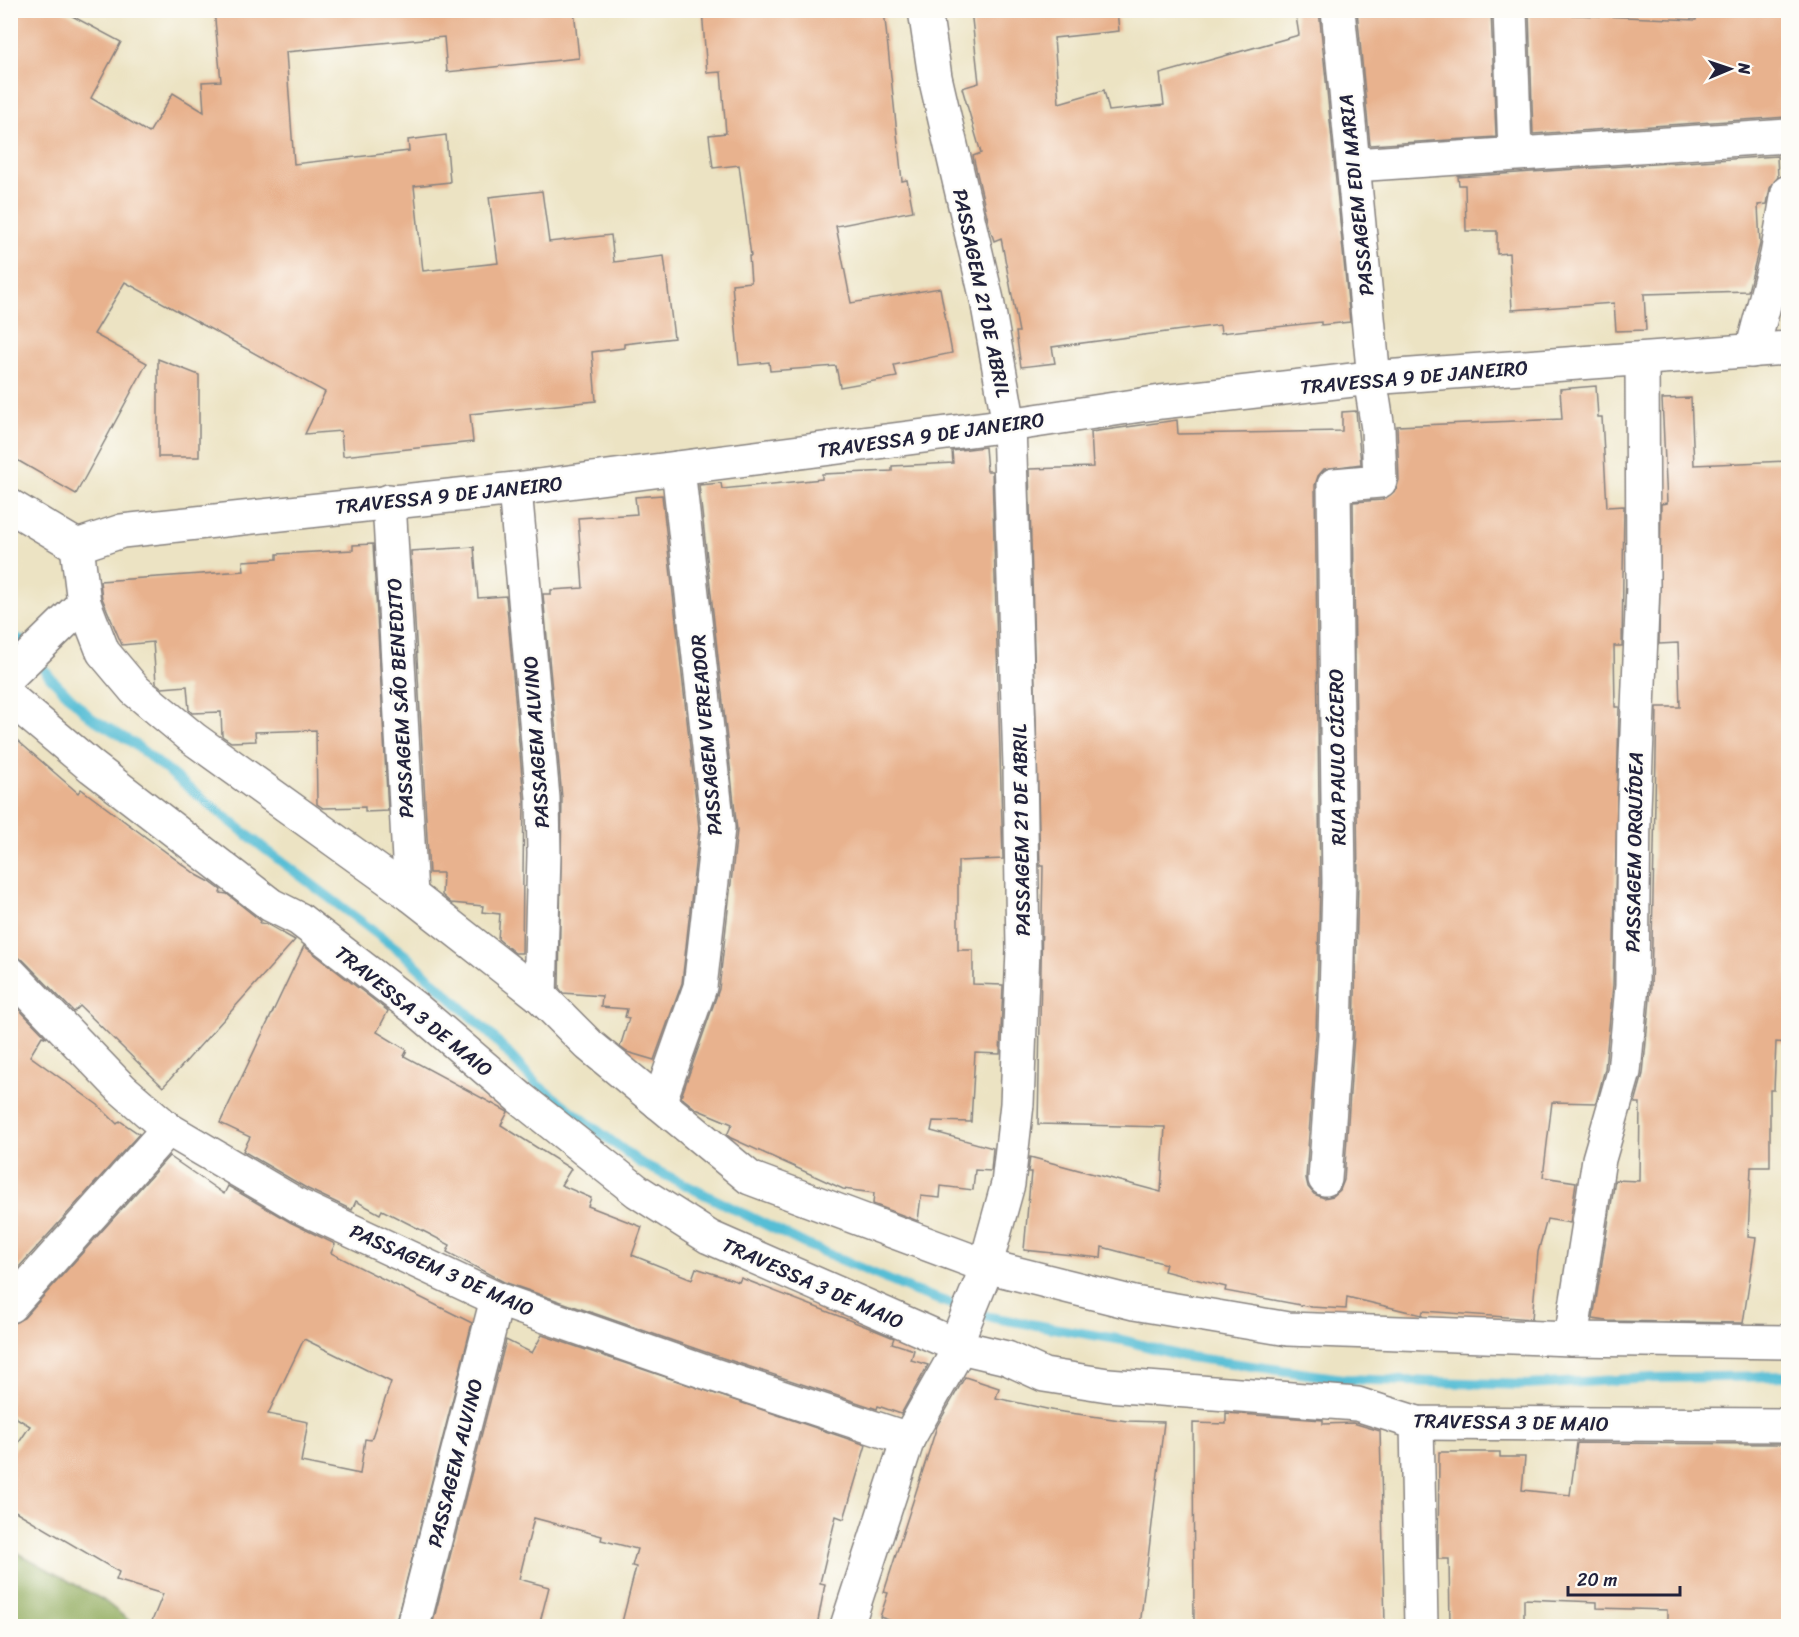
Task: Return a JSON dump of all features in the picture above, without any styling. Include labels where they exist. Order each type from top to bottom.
[{"type":"street","name":"PASSAGEM 21 DE ABRIL","points":[[847,1626],[908,1439],[960,1342],[983,1274],[1010,1173],[1017,1104],[1023,949],[1020,766],[1009,425],[987,300],[935,77],[925,10]]},
{"type":"street","name":"PASSAGEM EDI MARIA","points":[[1338,10],[1372,379]]},
{"type":"street","points":[[1510,10],[1515,153]]},
{"type":"street","points":[[1354,165],[1788,136]]},
{"type":"street","points":[[1752,351],[1777,255],[1788,192]]},
{"type":"street","name":"TRAVESSA 9 DE JANEIRO","points":[[77,546],[122,531],[515,489],[1009,425],[1161,402],[1372,379],[1788,348]]},
{"type":"street","name":"PASSAGEM ORQUÍDEA","points":[[1571,1339],[1599,1159],[1624,1072],[1632,986],[1635,785],[1643,585],[1642,359]]},
{"type":"street","name":"RUA PAULO CÍCERO","points":[[1325,1179],[1335,1035],[1339,883],[1334,485],[1380,481],[1378,429],[1372,379]]},
{"type":"street","name":"PASSAGEM VEREADOR","points":[[659,1103],[700,987],[718,828],[678,468]]},
{"type":"street","name":"PASSAGEM ALVINO","points":[[515,489],[543,798],[544,854],[540,996]]},
{"type":"street","name":"PASSAGEM SÃO BENEDITO","points":[[389,501],[411,895]]},
{"type":"street","points":[[10,506],[77,546],[80,606],[103,652],[135,690],[194,739],[411,895],[540,996],[589,1045],[750,1178],[983,1274],[1288,1329],[1571,1339],[1788,1342]]},
{"type":"street","points":[[13,680],[80,606]]},
{"type":"street","name":"TRAVESSA 3 DE MAIO","points":[[13,680],[92,768],[271,905],[299,919],[416,1009],[520,1098],[638,1191],[709,1237],[1044,1375],[1108,1385],[1357,1404],[1417,1423],[1788,1425]]},
{"type":"street","name":"PASSAGEM 3 DE MAIO","points":[[10,973],[122,1089],[168,1129],[299,1206],[498,1299],[705,1372],[908,1439]]},
{"type":"street","points":[[10,1306],[168,1129]]},
{"type":"street","name":"PASSAGEM ALVINO","points":[[413,1626],[498,1299]]},
{"type":"street","points":[[1417,1423],[1421,1626]]},
{"type":"green space","points":[[11,1549],[103,1600],[136,1626],[11,1626]]},
{"type":"building","points":[[10,10],[61,10],[121,42],[91,98],[149,133],[173,93],[204,112],[202,82],[221,81],[214,10],[574,10],[579,58],[447,72],[444,37],[286,52],[294,164],[409,151],[408,140],[446,135],[450,182],[414,186],[423,271],[498,263],[489,197],[542,191],[549,242],[611,235],[614,262],[664,256],[674,338],[624,344],[624,348],[592,352],[596,401],[470,414],[473,442],[343,456],[341,431],[305,434],[325,392],[125,282],[94,334],[147,363],[76,494],[10,456]]},
{"type":"building","points":[[702,10],[884,10],[902,181],[907,180],[913,211],[836,226],[851,303],[940,288],[952,353],[894,365],[897,377],[840,387],[836,366],[770,371],[769,362],[739,365],[732,284],[751,282],[749,256],[751,256],[739,165],[713,168],[709,135],[726,133],[721,72],[707,73]]},
{"type":"building","points":[[971,10],[1117,10],[1119,31],[1054,38],[1059,103],[1104,90],[1109,111],[1164,105],[1160,74],[1299,35],[1295,10],[1319,10],[1350,322],[1321,325],[1321,322],[1221,333],[1220,325],[1052,347],[1055,363],[1021,367],[1016,332],[1019,332],[1001,238],[994,241],[989,225],[973,156],[981,153],[962,88],[979,83]]},
{"type":"building","points":[[1357,10],[1491,10],[1496,137],[1370,145]]},
{"type":"building","points":[[1698,10],[1788,10],[1787,117],[1533,134],[1529,13],[1696,20]]},
{"type":"building","points":[[1777,156],[1778,177],[1770,188],[1767,204],[1758,205],[1760,244],[1748,291],[1644,294],[1646,330],[1616,331],[1614,303],[1512,310],[1509,253],[1497,254],[1497,231],[1466,231],[1465,185],[1459,185],[1458,177]]},
{"type":"building","points":[[158,359],[199,375],[199,457],[158,457]]},
{"type":"building","points":[[1596,386],[1598,417],[1602,417],[1607,507],[1624,506],[1622,646],[1614,646],[1615,707],[1619,707],[1613,985],[1605,1069],[1596,1103],[1552,1102],[1543,1177],[1576,1182],[1570,1223],[1547,1219],[1538,1252],[1532,1319],[1423,1311],[1422,1315],[1347,1297],[1346,1309],[1311,1307],[1225,1291],[1226,1287],[1164,1271],[1166,1264],[1102,1247],[1101,1258],[1024,1250],[1031,1172],[1028,1172],[1030,1157],[1161,1192],[1165,1127],[1038,1124],[1043,866],[1040,866],[1029,469],[1093,467],[1091,432],[1177,420],[1178,434],[1342,431],[1342,412],[1356,411],[1361,464],[1324,469],[1315,485],[1320,883],[1316,1034],[1306,1178],[1308,1187],[1314,1194],[1324,1198],[1333,1196],[1340,1190],[1344,1180],[1354,1035],[1358,883],[1353,502],[1382,500],[1396,490],[1399,480],[1397,426],[1562,419],[1560,389]]},
{"type":"building","points":[[1691,398],[1694,465],[1788,461],[1788,1043],[1776,1042],[1774,1090],[1770,1090],[1770,1167],[1751,1167],[1748,1237],[1756,1238],[1743,1323],[1607,1321],[1593,1319],[1615,1180],[1639,1181],[1640,1103],[1635,1103],[1643,1074],[1651,988],[1657,707],[1680,707],[1678,643],[1659,644],[1661,504],[1667,503],[1662,399]]},
{"type":"building","points":[[985,447],[987,471],[992,471],[1003,859],[958,861],[958,950],[973,950],[973,984],[1003,985],[1000,1054],[975,1053],[971,1122],[933,1121],[931,1131],[993,1148],[991,1171],[975,1170],[973,1190],[941,1186],[940,1198],[921,1196],[918,1221],[873,1204],[874,1193],[843,1189],[731,1138],[727,1135],[732,1124],[696,1109],[681,1097],[719,989],[737,830],[699,485],[721,483],[722,489],[822,479],[822,474],[892,471],[892,466],[953,463],[952,451]]},
{"type":"building","points":[[662,495],[699,828],[682,983],[654,1060],[627,1052],[620,1047],[629,1018],[625,1017],[627,1009],[601,1007],[602,996],[563,993],[559,988],[562,798],[543,594],[551,594],[551,590],[583,588],[578,518],[637,514],[635,497]]},
{"type":"building","points":[[373,544],[388,811],[365,812],[365,807],[323,808],[317,804],[316,730],[255,732],[256,741],[231,742],[222,736],[221,712],[192,713],[189,710],[187,686],[162,688],[156,683],[153,642],[122,645],[102,598],[100,581],[244,571],[243,561],[277,559],[277,554],[353,550],[353,545]]},
{"type":"building","points":[[474,547],[478,598],[506,596],[524,799],[522,953],[515,953],[498,939],[500,914],[482,912],[483,906],[451,903],[442,895],[443,873],[429,873],[411,551]]},
{"type":"building","points":[[10,734],[78,793],[81,789],[197,875],[221,890],[220,893],[227,894],[261,921],[260,923],[267,924],[295,940],[163,1087],[80,1006],[74,1012],[23,960],[10,955]]},
{"type":"building","points":[[304,946],[388,1011],[377,1032],[407,1050],[404,1056],[508,1112],[501,1125],[571,1169],[561,1185],[591,1198],[588,1206],[642,1227],[632,1255],[692,1279],[696,1268],[739,1282],[741,1278],[894,1338],[892,1343],[914,1350],[911,1360],[928,1365],[901,1414],[878,1406],[877,1409],[711,1354],[504,1282],[447,1252],[450,1245],[382,1210],[380,1214],[356,1201],[352,1210],[308,1189],[243,1151],[250,1137],[220,1123]]},
{"type":"building","points":[[13,1003],[47,1038],[42,1036],[30,1056],[98,1105],[117,1124],[120,1121],[139,1134],[10,1277],[10,1006]]},
{"type":"building","points":[[169,1156],[224,1194],[228,1186],[290,1222],[335,1244],[331,1253],[472,1323],[395,1626],[150,1626],[163,1594],[116,1580],[119,1572],[10,1508],[10,1456],[30,1426],[10,1414],[10,1324],[24,1318]],"holes":[[[304,1339],[391,1382],[371,1440],[365,1439],[360,1474],[301,1462],[308,1422],[268,1414]]]},
{"type":"building","points":[[542,1335],[866,1445],[844,1519],[836,1516],[820,1583],[825,1584],[817,1626],[621,1626],[636,1567],[632,1566],[637,1549],[601,1540],[602,1536],[534,1518],[519,1579],[549,1587],[539,1626],[432,1626],[506,1340],[532,1353]]},
{"type":"building","points":[[965,1377],[999,1388],[996,1398],[1056,1411],[1127,1421],[1164,1422],[1140,1626],[907,1626],[880,1617],[888,1593],[884,1592],[937,1426]]},
{"type":"building","points":[[1226,1413],[1323,1420],[1323,1424],[1353,1423],[1380,1431],[1385,1624],[1194,1626],[1193,1423],[1226,1424]]},
{"type":"building","points":[[1577,1443],[1784,1444],[1783,1450],[1788,1451],[1788,1626],[1667,1626],[1667,1610],[1597,1608],[1597,1602],[1524,1599],[1524,1626],[1450,1626],[1449,1559],[1438,1559],[1439,1452],[1500,1452],[1500,1457],[1525,1457],[1522,1490],[1570,1495]]},
{"type":"waterway","points":[[10,637],[21,640],[49,676],[90,717],[133,743],[265,849],[405,955],[493,1037],[536,1084],[639,1162],[805,1244],[914,1291],[989,1317],[1123,1340],[1182,1356],[1343,1379],[1527,1385],[1652,1378],[1788,1376]]}]
